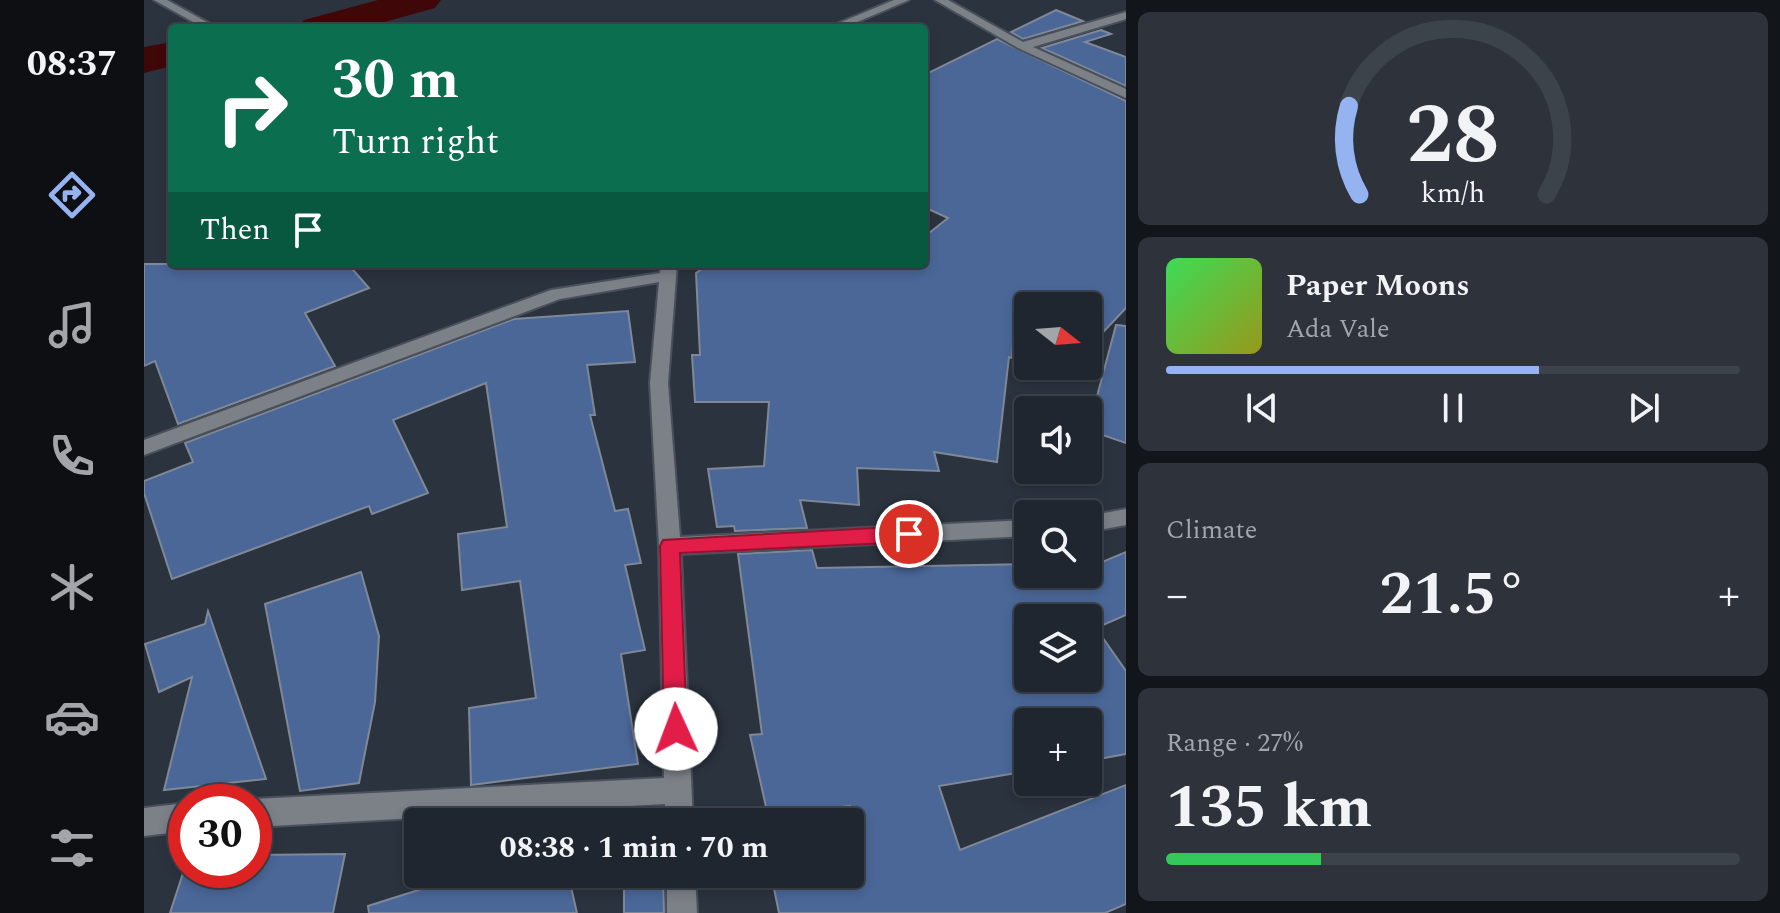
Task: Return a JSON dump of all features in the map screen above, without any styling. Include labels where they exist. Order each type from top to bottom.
[{"type":"street","points":[[159,0],[204,24]]},
{"type":"street","points":[[843,24],[904,0]]},
{"type":"street","points":[[940,0],[1022,46],[1126,94]]},
{"type":"street","points":[[1022,46],[1126,15]]},
{"type":"street","points":[[144,448],[557,294],[669,270],[659,383],[670,546],[679,808]]},
{"type":"street","points":[[1102,521],[1126,517]]},
{"type":"street","points":[[670,546],[1014,529]]},
{"type":"street","points":[[272,812],[678,790]]},
{"type":"street","points":[[144,822],[168,819]]},
{"type":"street","points":[[681,888],[682,913]]},
{"type":"building","points":[[1056,10],[1083,21],[1023,39],[1011,32]]},
{"type":"building","points":[[1101,30],[1111,34],[1085,42],[1126,57],[1126,86],[1042,48]]},
{"type":"building","points":[[997,39],[1126,101],[1126,308],[1102,333],[1102,292],[1014,292],[1012,358],[1009,357],[997,462],[934,452],[939,471],[857,468],[859,505],[800,500],[807,528],[735,531],[734,526],[717,527],[708,469],[764,466],[769,402],[695,402],[692,355],[700,355],[696,273],[703,268],[928,268],[928,234],[948,218],[928,209],[928,73]]},
{"type":"building","points":[[144,264],[168,264],[168,268],[352,268],[369,288],[305,313],[335,366],[178,424],[155,361],[144,366]]},
{"type":"building","points":[[628,311],[635,362],[587,365],[595,415],[590,415],[615,511],[628,509],[641,563],[625,565],[645,650],[621,654],[638,764],[471,785],[469,708],[536,698],[520,581],[462,590],[458,534],[507,527],[486,383],[393,420],[428,493],[372,514],[369,506],[172,579],[144,493],[144,481],[193,462],[185,443],[514,319]]},
{"type":"building","points":[[1116,325],[1126,326],[1126,443],[1102,435],[1102,396],[1097,396]]},
{"type":"building","points":[[812,550],[817,568],[1014,564],[1014,588],[1102,588],[1102,562],[1126,552],[1126,615],[1102,625],[1102,604],[1014,604],[1014,692],[1102,692],[1102,637],[1126,671],[1126,754],[1102,758],[1102,708],[1014,708],[1014,773],[939,786],[960,850],[1126,785],[1126,904],[1105,913],[779,913],[774,888],[864,888],[864,808],[766,808],[750,735],[762,734],[738,554]]},
{"type":"building","points":[[361,572],[379,636],[375,702],[359,783],[300,791],[265,604]]},
{"type":"building","points":[[208,611],[266,779],[220,784],[168,784],[168,790],[164,790],[192,677],[159,692],[145,644],[205,624]]},
{"type":"building","points":[[345,854],[333,913],[170,913],[178,888],[272,888],[272,855]]},
{"type":"building","points":[[425,888],[571,888],[577,913],[369,913],[368,906]]},
{"type":"building","points":[[624,888],[663,888],[664,913],[624,913]]},
{"type":"waterway","points":[[333,24],[422,0]]},
{"type":"waterway","points":[[144,60],[168,55]]},
{"type":"route","points":[[676,729],[670,546],[909,534]]}]
